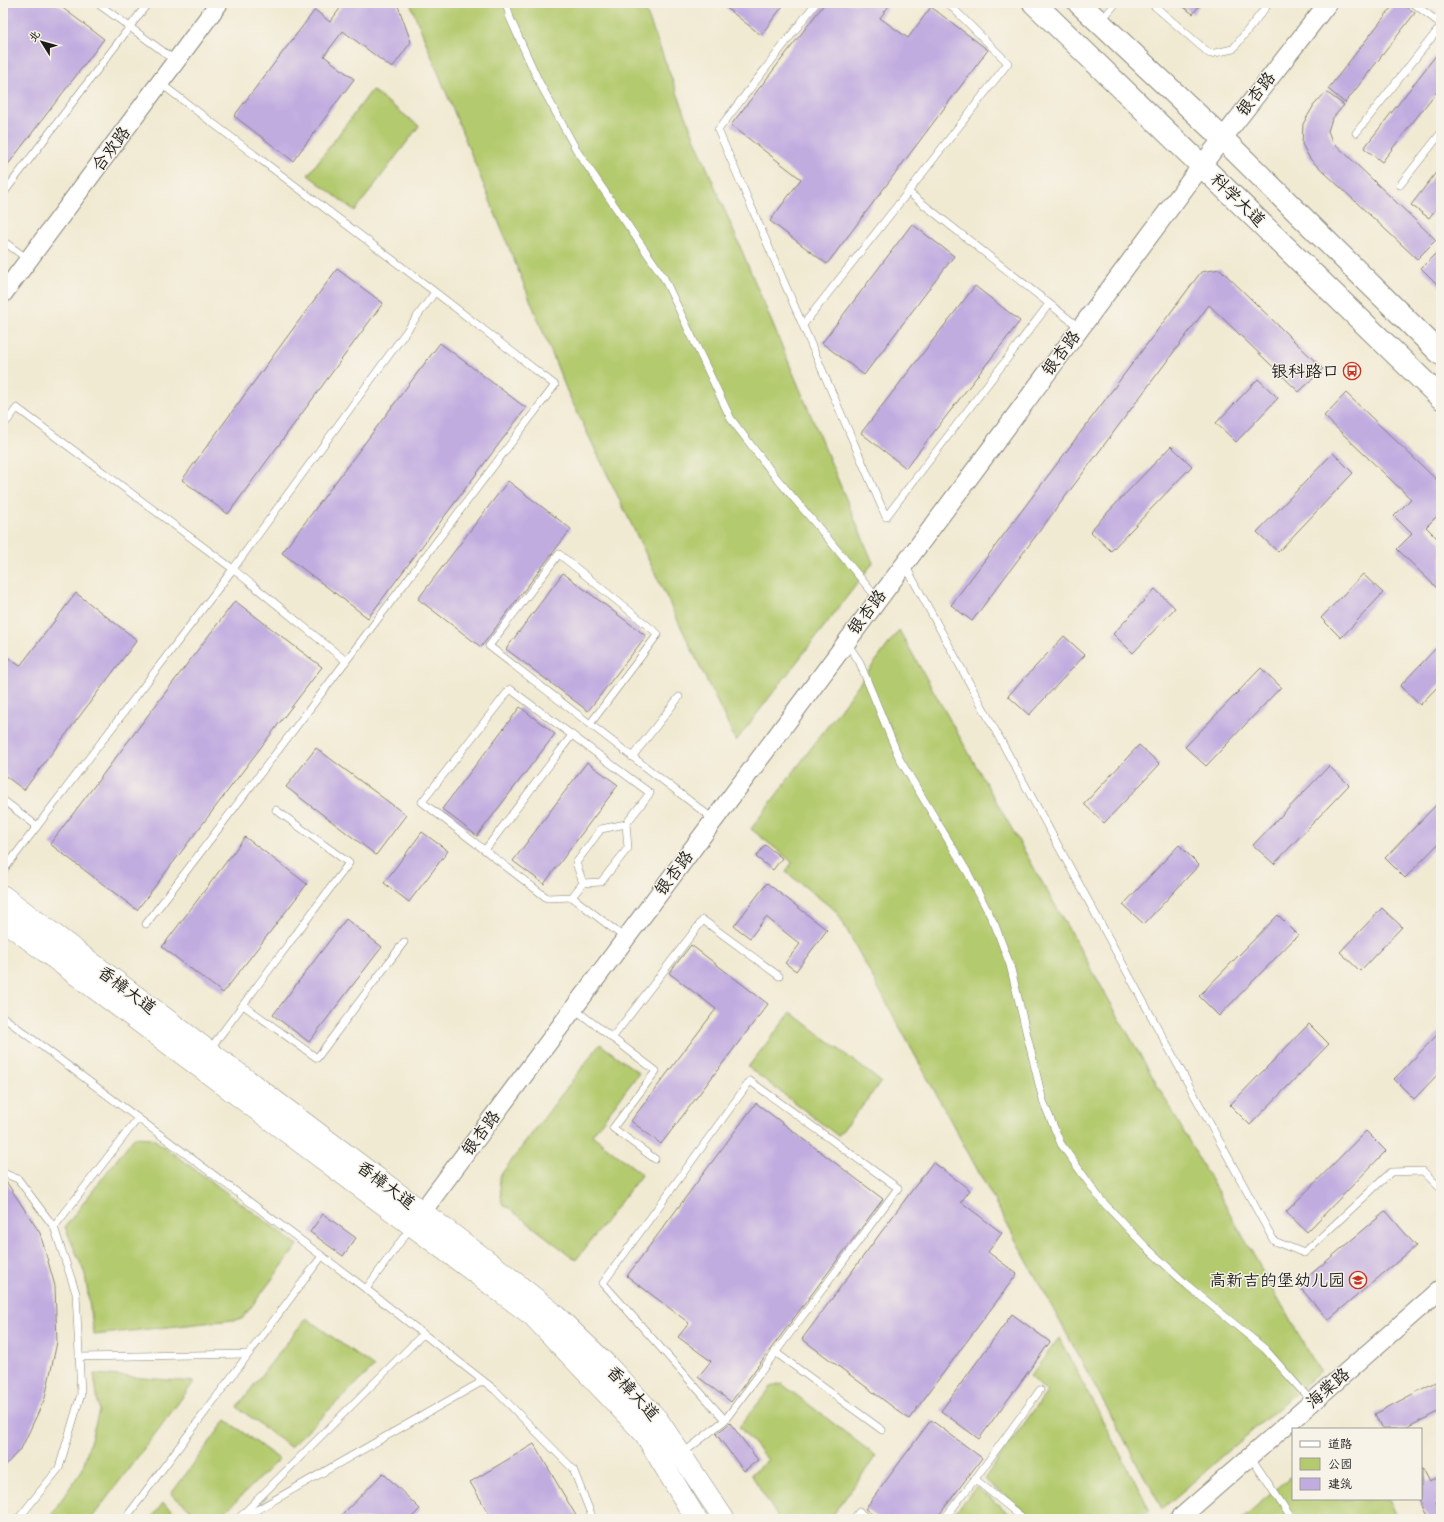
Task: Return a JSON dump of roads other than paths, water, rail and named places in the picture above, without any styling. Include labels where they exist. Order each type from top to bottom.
[{"type":"main road","name":"科学大道","points":[[1034,3],[1441,398]]},
{"type":"main road","name":"科学大道","points":[[1079,3],[1222,138],[1441,354]]},
{"type":"main road","name":"香樟大道","points":[[3,896],[208,1051],[417,1219],[533,1316],[645,1434],[696,1519]]},
{"type":"main road","name":"香樟大道","points":[[3,920],[417,1219],[552,1312],[605,1363],[658,1420],[724,1519]]},
{"type":"street","name":"合欢路","points":[[3,294],[219,3]]},
{"type":"street","name":"银杏路","points":[[417,1219],[877,598],[1222,138],[1328,3]]},
{"type":"street","name":"海棠路","points":[[1179,1519],[1441,1289]]},
{"type":"lane","points":[[97,3],[176,62]]},
{"type":"lane","points":[[3,194],[148,3]]},
{"type":"lane","points":[[506,3],[510,18],[538,80],[577,151],[664,278],[731,419],[774,476],[877,598]]},
{"type":"lane","points":[[816,3],[718,130],[886,516],[1049,304]]},
{"type":"lane","points":[[803,325],[1008,63],[948,3]]},
{"type":"lane","points":[[1100,23],[1116,3]]},
{"type":"lane","points":[[1150,3],[1210,54],[1233,49],[1268,3]]},
{"type":"lane","points":[[1356,132],[1441,25],[1413,3]]},
{"type":"lane","points":[[146,924],[555,385],[160,83]]},
{"type":"lane","points":[[1400,185],[1441,133]]},
{"type":"lane","points":[[908,192],[1080,328]]},
{"type":"lane","points":[[3,241],[29,260]]},
{"type":"lane","points":[[3,871],[233,569],[435,292]]},
{"type":"lane","points":[[3,426],[17,408],[233,569],[346,661]]},
{"type":"lane","points":[[590,724],[658,634],[559,554],[489,646],[632,757],[714,819]]},
{"type":"lane","points":[[904,563],[1274,1241],[1304,1253],[1391,1172],[1423,1171],[1441,1189]]},
{"type":"lane","points":[[845,641],[860,661],[900,760],[968,873],[995,924],[1010,965],[1043,1101],[1062,1144],[1101,1200],[1145,1246],[1187,1285],[1265,1349],[1312,1402]]},
{"type":"lane","points":[[583,883],[576,863],[601,829],[626,824],[650,793],[510,689],[422,802],[547,898],[572,897],[625,938]]},
{"type":"lane","points":[[632,757],[679,697]]},
{"type":"lane","points":[[485,850],[572,735]]},
{"type":"lane","points":[[3,800],[37,826]]},
{"type":"lane","points":[[208,1051],[348,863],[276,810]]},
{"type":"lane","points":[[572,897],[583,883],[601,882],[628,848],[626,824]]},
{"type":"lane","points":[[612,1038],[703,920],[779,976]]},
{"type":"lane","points":[[243,1004],[317,1058],[404,942]]},
{"type":"lane","points":[[573,1008],[656,1071],[614,1128],[655,1159]]},
{"type":"lane","points":[[3,1017],[366,1289],[495,1390],[573,1469],[593,1519]]},
{"type":"lane","points":[[682,1454],[725,1420],[898,1188],[750,1081],[603,1283],[725,1420]]},
{"type":"lane","points":[[54,1227],[138,1118]]},
{"type":"lane","points":[[3,1173],[18,1179],[54,1227],[76,1293],[81,1394],[60,1468],[19,1518],[15,1519]]},
{"type":"lane","points":[[366,1289],[417,1219]]},
{"type":"lane","points":[[125,1519],[322,1256]]},
{"type":"lane","points":[[240,1519],[423,1334]]},
{"type":"lane","points":[[775,1352],[882,1430]]},
{"type":"lane","points":[[79,1357],[248,1354]]},
{"type":"lane","points":[[240,1519],[483,1381]]},
{"type":"lane","points":[[944,1519],[1040,1390]]},
{"type":"lane","points":[[1250,1456],[1292,1519]]},
{"type":"lane","points":[[974,1480],[1024,1519]]},
{"type":"lane","points":[[854,1519],[859,1512],[869,1519]]},
{"type":"place","name":"银科路口","points":[[1352,371]]},
{"type":"place","name":"高新吉的堡幼儿园","points":[[1358,1280]]}]
